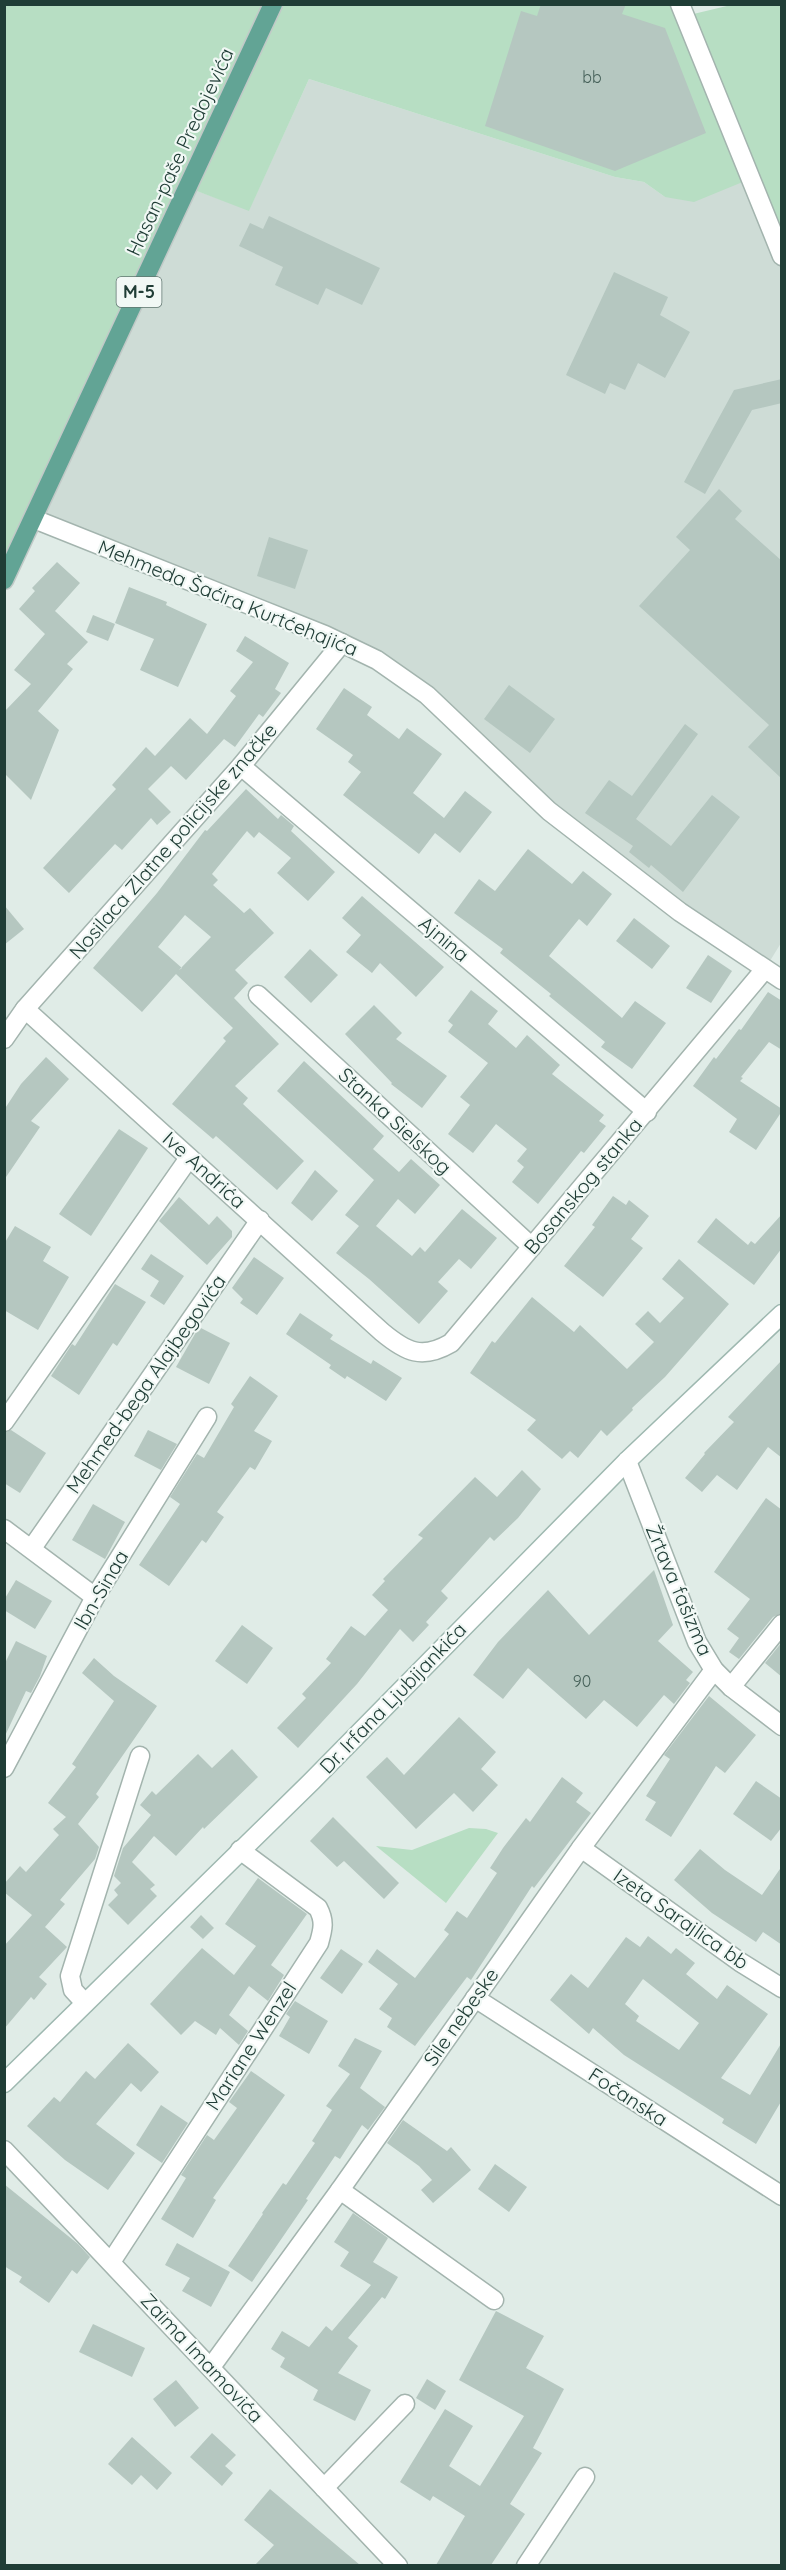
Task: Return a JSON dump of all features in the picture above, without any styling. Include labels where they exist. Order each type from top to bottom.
[{"type":"main road","name":"Hasan-paše Predojevića","points":[[4,580],[273,4]]},
{"type":"street","points":[[681,4],[782,256]]},
{"type":"street","name":"Mehmeda Šaćira Kurtćehajića","points":[[34,519],[342,643],[377,660],[427,695],[549,810],[680,912],[782,980]]},
{"type":"street","name":"Nosilaca Zlatne policijske značke","points":[[4,1039],[25,1009],[242,766],[342,643]]},
{"type":"street","name":"Ajnina","points":[[242,766],[647,1112]]},
{"type":"street","name":"Bosanskog stanka","points":[[382,1332],[400,1347],[418,1353],[436,1352],[451,1343],[765,969]]},
{"type":"street","name":"Stanka Sielskog","points":[[258,995],[532,1247]]},
{"type":"street","name":"Ive Andrića","points":[[25,1009],[382,1332]]},
{"type":"street","points":[[4,1422],[189,1158]]},
{"type":"street","name":"Mehmed-bega Alajbegovića","points":[[32,1548],[260,1221]]},
{"type":"street","name":"Dr. Irfana Ljubijankića","points":[[4,2083],[240,1850],[627,1461],[782,1314]]},
{"type":"street","name":"Ibn-Sinaa","points":[[4,1768],[95,1598],[207,1417]]},
{"type":"street","name":"Žrtava fašizma","points":[[627,1461],[697,1642],[714,1670],[731,1687],[782,1726]]},
{"type":"street","points":[[4,1529],[95,1598]]},
{"type":"street","points":[[731,1687],[782,1624]]},
{"type":"street","name":"Sile nebeske","points":[[211,2367],[340,2190],[581,1848],[714,1670]]},
{"type":"street","points":[[85,2003],[73,1990],[70,1976],[140,1756]]},
{"type":"street","name":"Izeta Sarajlica bb","points":[[581,1848],[740,1962],[782,1988]]},
{"type":"street","name":"Mariane Wenzel","points":[[111,2262],[319,1943],[324,1928],[323,1917],[318,1908],[240,1850]]},
{"type":"street","name":"Fočanska","points":[[475,1998],[782,2196]]},
{"type":"street","name":"Zaima Imamovića","points":[[4,2150],[398,2565]]},
{"type":"street","points":[[340,2190],[494,2300]]},
{"type":"street","points":[[324,2488],[405,2404]]},
{"type":"street","points":[[526,2565],[585,2477]]},
{"type":"shaded area","points":[[309,79],[615,177],[644,182],[665,197],[750,179],[782,256],[781,943],[765,969],[680,912],[377,660],[34,519],[189,188],[249,210]]},
{"type":"green space","points":[[680,4],[685,16],[731,5],[781,5],[781,256],[750,179],[694,202],[665,197],[644,182],[615,177],[309,79],[249,211],[189,188],[5,580],[5,5]]},
{"type":"green space","points":[[469,1828],[486,1829],[498,1833],[446,1903],[376,1846],[412,1850]]},
{"type":"building","points":[[541,4],[626,4],[622,14],[665,28],[706,133],[615,171],[485,126],[521,11],[537,16]]},
{"type":"building","points":[[269,216],[380,268],[362,305],[326,288],[318,305],[275,285],[283,267],[239,246],[250,223],[263,229]]},
{"type":"building","points":[[614,272],[668,297],[660,315],[690,332],[665,378],[638,363],[625,390],[610,383],[605,394],[566,375]]},
{"type":"building","points":[[782,379],[782,403],[752,410],[705,494],[684,482],[734,390]]},
{"type":"building","points":[[719,489],[742,511],[735,519],[782,561],[782,779],[748,747],[769,725],[639,606],[690,550],[676,537]]},
{"type":"building","points":[[269,537],[308,550],[295,589],[257,576]]},
{"type":"building","points":[[57,562],[80,583],[55,611],[88,642],[67,664],[73,669],[38,711],[59,730],[31,800],[4,773],[4,712],[31,684],[14,670],[45,634],[19,609],[35,591],[32,588]]},
{"type":"building","points":[[129,587],[167,602],[166,605],[207,624],[178,687],[140,670],[154,639],[115,623]]},
{"type":"building","points":[[93,615],[115,624],[108,641],[86,632]]},
{"type":"building","points":[[245,636],[289,663],[275,689],[281,693],[263,717],[259,714],[235,747],[224,739],[186,780],[171,766],[148,789],[171,812],[157,825],[151,818],[122,850],[115,844],[69,893],[43,868],[116,789],[112,785],[146,747],[155,756],[190,718],[207,734],[236,696],[230,691],[253,662],[236,651]]},
{"type":"building","points":[[509,685],[555,719],[530,753],[484,719]]},
{"type":"building","points":[[344,688],[372,707],[367,715],[399,739],[407,728],[442,754],[413,793],[444,818],[465,791],[492,812],[460,853],[435,833],[419,854],[343,795],[361,772],[348,762],[353,755],[316,729]]},
{"type":"building","points":[[685,724],[698,734],[636,819],[671,846],[712,795],[740,817],[683,892],[651,865],[649,868],[629,852],[633,846],[585,813],[609,780],[632,796]]},
{"type":"building","points":[[246,789],[278,819],[281,815],[294,826],[291,831],[335,872],[308,901],[277,873],[291,858],[259,832],[254,838],[247,831],[212,874],[218,880],[213,885],[244,913],[250,908],[274,933],[235,970],[248,983],[234,998],[279,1044],[235,1086],[248,1098],[243,1104],[304,1161],[277,1190],[216,1136],[213,1139],[172,1104],[226,1041],[223,1038],[233,1028],[176,974],[142,1012],[93,968],[157,893],[205,830],[207,831]],"holes":[[[185,915],[211,937],[181,967],[158,947]]]},
{"type":"building","points":[[528,849],[572,884],[583,871],[612,894],[587,926],[579,919],[549,956],[622,1018],[635,1001],[666,1023],[632,1069],[601,1047],[605,1042],[500,953],[503,949],[454,913],[479,879],[495,891]]},
{"type":"building","points":[[362,896],[444,967],[416,997],[380,963],[372,973],[346,952],[361,935],[342,918]]},
{"type":"building","points":[[4,905],[24,929],[4,945]]},
{"type":"building","points":[[634,918],[670,946],[652,969],[616,941]]},
{"type":"building","points":[[310,949],[338,975],[311,1003],[284,977]]},
{"type":"building","points":[[708,955],[732,971],[711,1003],[686,988]]},
{"type":"building","points":[[471,990],[498,1011],[488,1024],[516,1048],[527,1035],[560,1065],[552,1074],[604,1115],[599,1121],[606,1126],[584,1153],[581,1151],[538,1204],[512,1182],[524,1167],[517,1161],[527,1149],[496,1124],[473,1153],[448,1134],[470,1105],[460,1097],[488,1063],[448,1032],[453,1025],[448,1021]]},
{"type":"building","points":[[768,992],[782,1001],[782,1050],[769,1042],[740,1081],[782,1111],[756,1150],[729,1132],[737,1119],[693,1086],[714,1057],[716,1059],[739,1029],[741,1030]]},
{"type":"building","points":[[374,1005],[402,1033],[396,1039],[447,1076],[422,1108],[391,1084],[345,1034]]},
{"type":"building","points":[[46,1057],[69,1079],[31,1121],[40,1127],[4,1180],[4,1110],[21,1084]]},
{"type":"building","points":[[304,1061],[384,1136],[373,1149],[399,1172],[411,1159],[440,1185],[415,1214],[398,1199],[376,1226],[412,1256],[420,1247],[425,1252],[462,1209],[497,1238],[471,1269],[459,1259],[438,1282],[448,1291],[419,1324],[336,1253],[359,1226],[345,1215],[374,1180],[277,1091]]},
{"type":"building","points":[[119,1129],[148,1148],[91,1236],[59,1214]]},
{"type":"building","points":[[315,1170],[338,1191],[312,1221],[291,1203]]},
{"type":"building","points":[[613,1196],[626,1205],[629,1200],[649,1216],[631,1239],[643,1248],[603,1297],[564,1266],[595,1227],[592,1225]]},
{"type":"building","points":[[179,1197],[209,1225],[217,1216],[232,1231],[232,1237],[207,1265],[159,1221]]},
{"type":"building","points":[[782,1214],[782,1248],[754,1285],[697,1242],[716,1218],[748,1245],[751,1241],[755,1244]]},
{"type":"building","points":[[15,1226],[51,1247],[43,1261],[69,1277],[38,1330],[4,1310],[4,1244]]},
{"type":"building","points":[[151,1254],[184,1276],[164,1305],[150,1296],[159,1281],[141,1269]]},
{"type":"building","points":[[254,1257],[284,1278],[257,1315],[240,1303],[243,1299],[232,1288]]},
{"type":"building","points":[[679,1259],[729,1304],[665,1377],[632,1408],[633,1410],[607,1436],[601,1430],[578,1458],[570,1451],[562,1459],[527,1430],[536,1420],[470,1373],[492,1341],[495,1343],[532,1297],[574,1332],[580,1325],[627,1369],[654,1342],[635,1324],[648,1311],[660,1323],[684,1298],[662,1279]]},
{"type":"building","points":[[115,1284],[146,1302],[117,1346],[113,1343],[79,1395],[51,1376],[72,1344],[75,1346]]},
{"type":"building","points":[[300,1313],[333,1335],[330,1339],[371,1364],[373,1360],[402,1378],[386,1401],[347,1376],[345,1379],[329,1368],[331,1365],[286,1334]]},
{"type":"building","points":[[199,1327],[230,1343],[209,1384],[176,1367]]},
{"type":"building","points":[[782,1360],[782,1458],[768,1447],[737,1490],[717,1475],[702,1492],[685,1478],[704,1453],[734,1422],[728,1417]]},
{"type":"building","points":[[250,1376],[278,1396],[254,1431],[272,1441],[255,1470],[250,1467],[217,1512],[224,1517],[206,1543],[202,1540],[169,1586],[139,1565],[180,1504],[170,1497],[197,1454],[204,1458],[234,1407],[231,1404]]},
{"type":"building","points":[[11,1430],[46,1453],[20,1493],[4,1483],[4,1433]]},
{"type":"building","points":[[148,1430],[177,1444],[161,1470],[134,1456]]},
{"type":"building","points":[[522,1470],[541,1489],[518,1518],[494,1541],[490,1537],[441,1591],[448,1598],[426,1622],[429,1625],[413,1642],[400,1629],[357,1684],[298,1748],[277,1728],[306,1698],[302,1694],[331,1663],[326,1659],[351,1626],[365,1636],[388,1610],[372,1595],[385,1581],[383,1579],[423,1538],[418,1535],[475,1477],[497,1497]]},
{"type":"building","points":[[766,1498],[782,1510],[782,1613],[773,1617],[739,1659],[729,1652],[739,1638],[727,1629],[750,1599],[714,1572]]},
{"type":"building","points":[[93,1504],[125,1522],[105,1559],[72,1540]]},
{"type":"building","points":[[654,1570],[673,1625],[658,1641],[693,1672],[686,1680],[690,1683],[674,1704],[664,1695],[637,1727],[604,1700],[586,1719],[528,1668],[503,1699],[473,1675],[498,1642],[548,1590],[589,1635]]},
{"type":"building","points":[[16,1580],[52,1601],[35,1629],[4,1610],[4,1600]]},
{"type":"building","points":[[242,1625],[273,1648],[247,1684],[215,1661]]},
{"type":"building","points":[[16,1641],[47,1656],[40,1676],[31,1693],[26,1691],[4,1738],[4,1665]]},
{"type":"building","points":[[782,1642],[782,1677],[765,1663]]},
{"type":"building","points":[[94,1658],[114,1676],[157,1706],[96,1794],[99,1797],[78,1824],[99,1847],[95,1859],[60,1900],[65,1904],[45,1927],[67,1947],[39,1977],[47,1984],[34,2000],[31,1997],[4,2029],[4,1946],[32,1915],[4,1892],[4,1884],[20,1866],[26,1872],[59,1835],[53,1829],[66,1817],[48,1803],[76,1767],[72,1764],[114,1701],[82,1673]]},
{"type":"building","points":[[709,1696],[756,1735],[725,1773],[716,1766],[671,1837],[645,1820],[656,1802],[646,1796],[670,1759],[664,1755]]},
{"type":"building","points":[[459,1717],[496,1752],[481,1769],[498,1785],[473,1812],[454,1793],[416,1829],[366,1777],[387,1757],[404,1775]]},
{"type":"building","points":[[232,1749],[258,1777],[204,1829],[203,1827],[176,1856],[154,1836],[132,1862],[155,1885],[150,1889],[157,1896],[128,1925],[108,1905],[118,1895],[114,1890],[121,1883],[114,1876],[123,1848],[151,1815],[140,1805],[152,1791],[156,1795],[198,1754],[212,1768]]},
{"type":"building","points":[[562,1777],[583,1793],[576,1802],[591,1813],[534,1888],[532,1886],[471,1980],[467,1977],[415,2046],[387,2027],[392,2018],[379,2009],[398,1984],[368,1962],[377,1949],[415,1978],[449,1934],[444,1930],[457,1911],[467,1918],[497,1873],[490,1868],[503,1848],[526,1818],[530,1822]]},
{"type":"building","points":[[756,1781],[782,1799],[782,1827],[771,1841],[733,1814]]},
{"type":"building","points":[[333,1817],[399,1883],[384,1899],[344,1861],[337,1867],[310,1841]]},
{"type":"building","points":[[700,1849],[725,1870],[762,1895],[782,1866],[782,1945],[763,1932],[756,1942],[712,1913],[674,1880]]},
{"type":"building","points":[[258,1878],[307,1914],[271,1965],[284,1975],[268,2001],[249,1986],[229,2015],[248,2031],[239,2045],[220,2028],[216,2035],[195,2021],[181,2035],[150,2004],[202,1948],[234,1975],[256,1946],[225,1924]]},
{"type":"building","points":[[201,1915],[214,1928],[203,1939],[190,1927]]},
{"type":"building","points":[[648,1936],[671,1954],[676,1948],[695,1963],[686,1974],[717,1999],[727,1985],[768,2014],[721,2078],[750,2095],[782,2042],[782,2100],[756,2144],[722,2123],[724,2119],[624,2055],[593,2028],[589,2034],[550,2000],[571,1974],[588,1988],[626,1937],[640,1947]],"holes":[[[643,1979],[699,2023],[679,2050],[636,2021],[639,2016],[625,2004]]]},
{"type":"building","points":[[341,1949],[363,1964],[342,1994],[320,1978]]},
{"type":"building","points":[[295,2001],[328,2021],[309,2054],[279,2036],[290,2017],[286,2014]]},
{"type":"building","points":[[355,2038],[382,2051],[360,2088],[385,2107],[368,2130],[362,2125],[340,2159],[335,2156],[252,2282],[228,2266],[283,2183],[286,2185],[315,2143],[312,2141],[332,2110],[326,2106],[350,2074],[338,2066]]},
{"type":"building","points":[[128,2043],[159,2072],[141,2092],[131,2083],[96,2124],[135,2153],[108,2190],[65,2160],[27,2126],[54,2097],[60,2102],[86,2071],[95,2079]]},
{"type":"building","points":[[251,2071],[285,2095],[213,2198],[216,2200],[193,2238],[161,2219],[186,2178],[181,2175],[207,2135],[214,2140],[237,2108],[229,2102]]},
{"type":"building","points":[[161,2105],[188,2123],[162,2163],[136,2145]]},
{"type":"building","points":[[403,2120],[447,2151],[451,2147],[471,2170],[433,2203],[421,2190],[432,2180],[419,2166],[387,2143]]},
{"type":"building","points":[[495,2164],[527,2187],[509,2212],[478,2189]]},
{"type":"building","points":[[4,2184],[78,2244],[90,2257],[77,2274],[72,2270],[49,2303],[19,2282],[22,2277],[4,2266]]},
{"type":"building","points":[[353,2213],[388,2238],[373,2262],[398,2277],[385,2299],[382,2297],[348,2338],[358,2346],[338,2373],[371,2390],[355,2421],[313,2400],[318,2390],[280,2367],[285,2358],[271,2349],[282,2331],[309,2347],[326,2326],[332,2331],[371,2285],[340,2266],[349,2252],[334,2242]]},
{"type":"building","points":[[177,2243],[230,2272],[211,2307],[182,2291],[190,2278],[165,2265]]},
{"type":"building","points":[[496,2311],[544,2336],[526,2368],[564,2389],[533,2448],[542,2453],[510,2504],[525,2514],[491,2565],[436,2565],[465,2516],[433,2496],[430,2501],[400,2482],[445,2409],[473,2426],[449,2466],[480,2486],[524,2416],[459,2380]]},
{"type":"building","points":[[93,2324],[145,2348],[132,2377],[79,2352]]},
{"type":"building","points":[[427,2379],[446,2391],[435,2410],[416,2398]]},
{"type":"building","points":[[176,2380],[199,2408],[175,2427],[153,2399]]},
{"type":"building","points":[[212,2433],[236,2455],[225,2466],[233,2473],[222,2486],[190,2457]]},
{"type":"building","points":[[132,2437],[172,2473],[157,2490],[141,2475],[132,2485],[108,2464]]},
{"type":"building","points":[[270,2489],[360,2565],[255,2565],[274,2545],[244,2520]]}]
